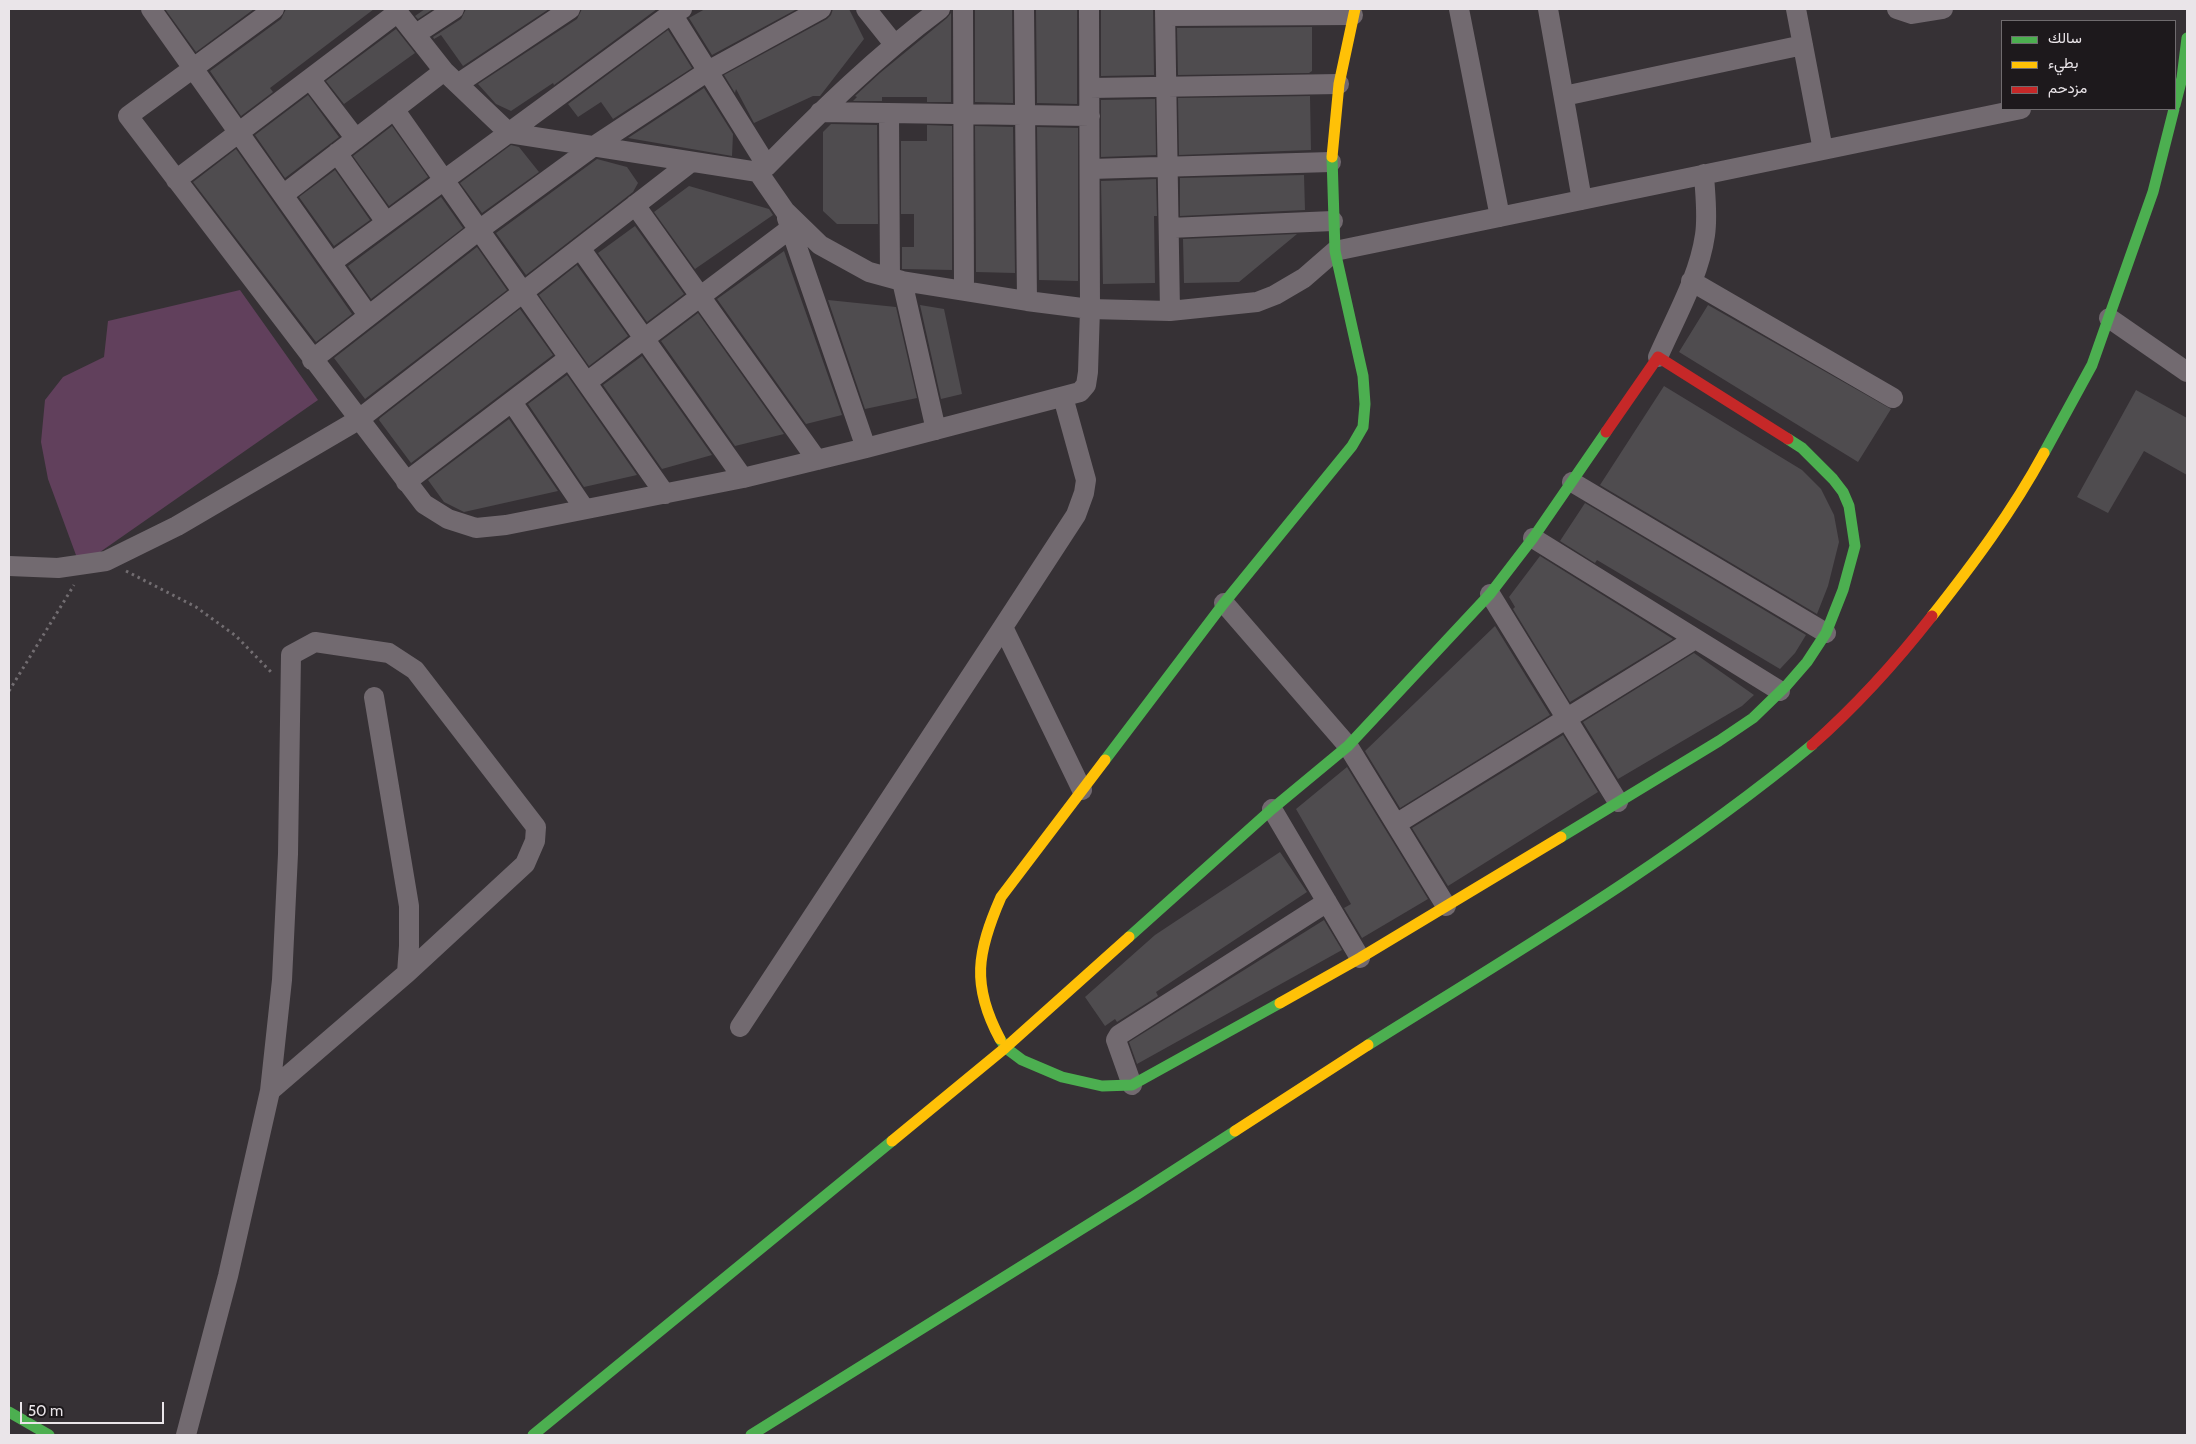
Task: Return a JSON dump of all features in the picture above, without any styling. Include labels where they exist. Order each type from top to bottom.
[{"type":"street","points":[[151,9],[368,315]]},
{"type":"street","points":[[274,9],[128,116],[312,360],[424,504],[432,511],[448,519],[476,528],[506,525],[584,508],[743,478],[1080,392],[1086,384],[1088,372],[1090,309],[1090,9]]},
{"type":"street","points":[[416,34],[454,9]]},
{"type":"street","points":[[283,195],[394,110],[570,9]]},
{"type":"street","points":[[312,360],[479,230],[594,146],[708,71],[821,9]]},
{"type":"street","points":[[866,9],[894,44]]},
{"type":"street","points":[[762,169],[820,112],[894,44],[913,18],[940,9]]},
{"type":"street","points":[[963,9],[964,291]]},
{"type":"street","points":[[1024,9],[1027,301]]},
{"type":"street","points":[[1459,9],[1500,217]]},
{"type":"street","points":[[1548,9],[1582,200]]},
{"type":"street","points":[[1796,9],[1823,150]]},
{"type":"street","points":[[1897,9],[1912,14],[1943,9]]},
{"type":"street","points":[[176,180],[310,79],[397,10],[451,77],[509,133],[691,162],[762,169]]},
{"type":"street","points":[[331,263],[674,10],[788,220],[866,448]]},
{"type":"street","points":[[1170,310],[1165,13],[1354,12],[1339,84],[1330,162],[1335,252],[1363,376],[1365,404],[1362,427],[1352,446],[1224,603],[1001,897],[987,928],[979,964],[981,993],[987,1014],[1005,1048],[1029,1064],[1065,1078],[1103,1085],[1120,1086],[1132,1084],[1360,958],[1754,718],[1807,662],[1826,633],[1843,590],[1855,546],[1849,506],[1843,492],[1833,479],[1802,448],[1658,357]]},
{"type":"street","points":[[2176,92],[2187,38]]},
{"type":"street","points":[[1564,96],[1803,45]]},
{"type":"street","points":[[310,79],[356,139]]},
{"type":"street","points":[[1090,88],[1339,84]]},
{"type":"street","points":[[394,110],[665,494]]},
{"type":"street","points":[[788,220],[820,245],[869,272],[896,280],[1090,309],[1170,310],[1257,302],[1275,295],[1304,278],[1335,252],[2015,110]]},
{"type":"street","points":[[751,1435],[1136,1195],[1332,1068],[1620,887],[1762,786],[1845,714],[1896,660],[1988,545],[2027,485],[2060,427],[2092,366],[2152,192],[2173,110]]},
{"type":"street","points":[[820,112],[1090,116]]},
{"type":"street","points":[[889,113],[896,280],[936,430]]},
{"type":"street","points":[[337,153],[386,222]]},
{"type":"street","points":[[9,566],[58,568],[97,562],[177,526],[358,420],[691,162]]},
{"type":"street","points":[[1090,169],[1330,162]]},
{"type":"street","points":[[533,1435],[1005,1048],[1272,809],[1348,746],[1490,594],[1533,538],[1658,357],[1691,281],[1700,255],[1705,235],[1704,174]]},
{"type":"street","points":[[635,205],[818,460]]},
{"type":"street","points":[[587,382],[700,296],[788,220]]},
{"type":"street","points":[[1169,228],[1333,221]]},
{"type":"street","points":[[580,248],[743,478]]},
{"type":"street","points":[[1691,281],[1893,398]]},
{"type":"street","points":[[2109,318],[2187,372]]},
{"type":"street","points":[[406,482],[569,358]]},
{"type":"street","points":[[740,1027],[1076,515],[1084,494],[1086,480],[1063,397]]},
{"type":"street","points":[[512,402],[584,508]]},
{"type":"street","points":[[1572,482],[1826,633]]},
{"type":"street","points":[[1533,538],[1780,691]]},
{"type":"street","points":[[1490,594],[1618,802]]},
{"type":"street","points":[[1224,603],[1348,746],[1446,906]]},
{"type":"street","points":[[1003,627],[1082,790]]},
{"type":"street","points":[[1396,824],[1695,639]]},
{"type":"street","points":[[186,1435],[228,1276],[270,1091],[282,980],[288,854],[291,655],[315,642],[389,653],[415,670],[536,827],[535,841],[525,864],[407,973],[270,1091]]},
{"type":"street","points":[[374,697],[408,896],[410,926],[407,973]]},
{"type":"street","points":[[1272,809],[1360,958]]},
{"type":"street","points":[[1132,1084],[1116,1040],[1120,1035],[1327,902]]},
{"type":"street","points":[[9,1412],[48,1435]]},
{"type":"path","points":[[9,691],[97,562],[196,607],[236,636],[290,691]]},
{"type":"shaded area","points":[[240,290],[318,400],[80,566],[48,479],[41,442],[45,400],[63,377],[104,357],[108,321]]},
{"type":"building","points":[[165,9],[254,9],[196,52]]},
{"type":"building","points":[[286,9],[374,9],[270,88],[273,92],[241,116],[210,71],[281,19]]},
{"type":"building","points":[[425,9],[433,9],[418,19],[415,16]]},
{"type":"building","points":[[466,9],[549,9],[463,66],[441,35],[434,39],[433,37],[461,19]]},
{"type":"building","points":[[582,9],[657,9],[554,85],[553,83],[511,111],[496,104],[478,84],[577,19]]},
{"type":"building","points":[[705,9],[797,9],[712,55],[689,18]]},
{"type":"building","points":[[833,9],[849,9],[864,39],[820,96],[813,96],[754,123],[736,89],[735,93],[724,75],[827,19]]},
{"type":"building","points":[[975,9],[1012,9],[1013,103],[975,102]]},
{"type":"building","points":[[1036,9],[1077,9],[1077,104],[1037,103]]},
{"type":"building","points":[[1101,9],[1153,9],[1154,75],[1101,76]]},
{"type":"building","points":[[951,13],[951,102],[927,102],[927,97],[882,97],[882,101],[853,101],[857,97],[855,96],[880,73]]},
{"type":"building","points":[[1312,27],[1312,71],[1309,73],[1178,75],[1177,28]]},
{"type":"building","points":[[396,29],[415,53],[344,104],[326,81]]},
{"type":"building","points":[[668,30],[692,68],[613,119],[601,102],[578,117],[568,104]]},
{"type":"building","points":[[704,88],[733,134],[732,156],[628,138]]},
{"type":"building","points":[[308,95],[339,137],[285,178],[255,135]]},
{"type":"building","points":[[1310,96],[1311,150],[1179,155],[1178,98]]},
{"type":"building","points":[[1155,99],[1156,155],[1101,157],[1101,100]]},
{"type":"building","points":[[831,124],[877,125],[878,224],[837,224],[823,211],[823,132]]},
{"type":"building","points":[[927,125],[952,126],[952,270],[902,269],[902,247],[914,247],[914,214],[901,214],[901,141],[927,141]]},
{"type":"building","points":[[392,126],[428,177],[389,206],[353,156]]},
{"type":"building","points":[[975,126],[1013,127],[1015,273],[976,272]]},
{"type":"building","points":[[1037,127],[1078,128],[1078,281],[1039,280]]},
{"type":"building","points":[[511,145],[519,147],[539,172],[482,213],[460,183]]},
{"type":"building","points":[[236,149],[352,314],[316,342],[193,182]]},
{"type":"building","points":[[597,159],[627,167],[638,183],[633,192],[526,275],[496,233]]},
{"type":"building","points":[[335,170],[370,220],[334,246],[299,197]]},
{"type":"building","points":[[1304,175],[1305,210],[1180,216],[1180,178]]},
{"type":"building","points":[[1156,179],[1157,216],[1154,216],[1155,283],[1103,284],[1101,181]]},
{"type":"building","points":[[689,186],[769,209],[773,215],[695,269],[654,212]]},
{"type":"building","points":[[441,197],[463,228],[371,299],[348,266]]},
{"type":"building","points":[[635,226],[684,294],[647,322],[598,253]]},
{"type":"building","points":[[1297,234],[1239,282],[1184,283],[1183,239]]},
{"type":"building","points":[[477,247],[507,290],[365,399],[334,358]]},
{"type":"building","points":[[784,251],[842,415],[806,424],[717,299]]},
{"type":"building","points":[[577,265],[628,336],[589,366],[539,295]]},
{"type":"building","points":[[828,300],[896,307],[917,398],[865,409]]},
{"type":"building","points":[[920,305],[944,309],[962,394],[941,399]]},
{"type":"building","points":[[1708,305],[1891,409],[1858,462],[1679,352]]},
{"type":"building","points":[[520,309],[553,355],[411,463],[379,420],[380,418]]},
{"type":"building","points":[[698,313],[784,434],[735,446],[661,341]]},
{"type":"building","points":[[642,356],[712,455],[662,469],[603,385]]},
{"type":"building","points":[[567,375],[637,475],[584,487],[528,404]]},
{"type":"building","points":[[1664,386],[1802,470],[1821,489],[1834,515],[1839,542],[1828,586],[1817,614],[1600,485]]},
{"type":"building","points":[[2136,390],[2187,418],[2187,475],[2144,451],[2108,513],[2077,497]]},
{"type":"building","points":[[509,419],[558,491],[464,512],[444,502],[428,480]]},
{"type":"building","points":[[1585,503],[1806,635],[1795,653],[1780,669],[1597,560],[1595,563],[1560,541]]},
{"type":"building","points":[[1540,556],[1673,639],[1570,702],[1513,609],[1515,607],[1509,597]]},
{"type":"building","points":[[1495,626],[1550,715],[1400,808],[1365,751]]},
{"type":"building","points":[[1694,653],[1754,695],[1742,706],[1618,779],[1583,722]]},
{"type":"building","points":[[1563,735],[1598,792],[1448,886],[1412,828]]},
{"type":"building","points":[[1347,767],[1428,899],[1362,938],[1344,908],[1351,904],[1296,809]]},
{"type":"building","points":[[1280,852],[1307,892],[1156,992],[1158,996],[1117,1022],[1115,1019],[1105,1026],[1085,997],[1155,935]]},
{"type":"building","points":[[1324,920],[1342,950],[1137,1064],[1129,1042]]},
{"type":"traffic: fast","points":[[2176,101],[2182,78],[2187,38]]},
{"type":"traffic: fast","points":[[2044,453],[2092,365],[2153,192],[2174,110]]},
{"type":"traffic: fast","points":[[1105,760],[1224,603],[1352,446],[1363,427],[1365,404],[1363,376],[1335,251],[1332,157]]},
{"type":"traffic: fast","points":[[1129,937],[1272,809],[1348,746],[1490,594],[1533,538],[1606,432]]},
{"type":"traffic: fast","points":[[1561,837],[1719,741],[1753,718],[1787,685],[1807,662],[1826,633],[1843,590],[1855,546],[1849,506],[1843,492],[1833,479],[1802,448],[1788,439]]},
{"type":"traffic: fast","points":[[1368,1045],[1651,865],[1760,787],[1812,745]]},
{"type":"traffic: fast","points":[[1000,1039],[1006,1048],[1022,1060],[1062,1077],[1102,1086],[1132,1085],[1280,1003]]},
{"type":"traffic: fast","points":[[751,1435],[1136,1195],[1235,1131]]},
{"type":"traffic: fast","points":[[533,1435],[892,1141]]},
{"type":"traffic: fast","points":[[9,1412],[49,1435]]},
{"type":"traffic: slow","points":[[1332,157],[1339,84],[1355,9]]},
{"type":"traffic: slow","points":[[1932,616],[1991,537],[2019,496],[2044,453]]},
{"type":"traffic: slow","points":[[1000,1039],[991,1020],[981,985],[982,952],[993,917],[1001,897],[1105,760]]},
{"type":"traffic: slow","points":[[1280,1003],[1360,958],[1561,837]]},
{"type":"traffic: slow","points":[[892,1141],[1005,1048],[1129,937]]},
{"type":"traffic: slow","points":[[1235,1131],[1368,1045]]},
{"type":"traffic: jam","points":[[1606,432],[1658,357],[1788,439]]},
{"type":"traffic: jam","points":[[1812,745],[1875,683],[1932,616]]}]
